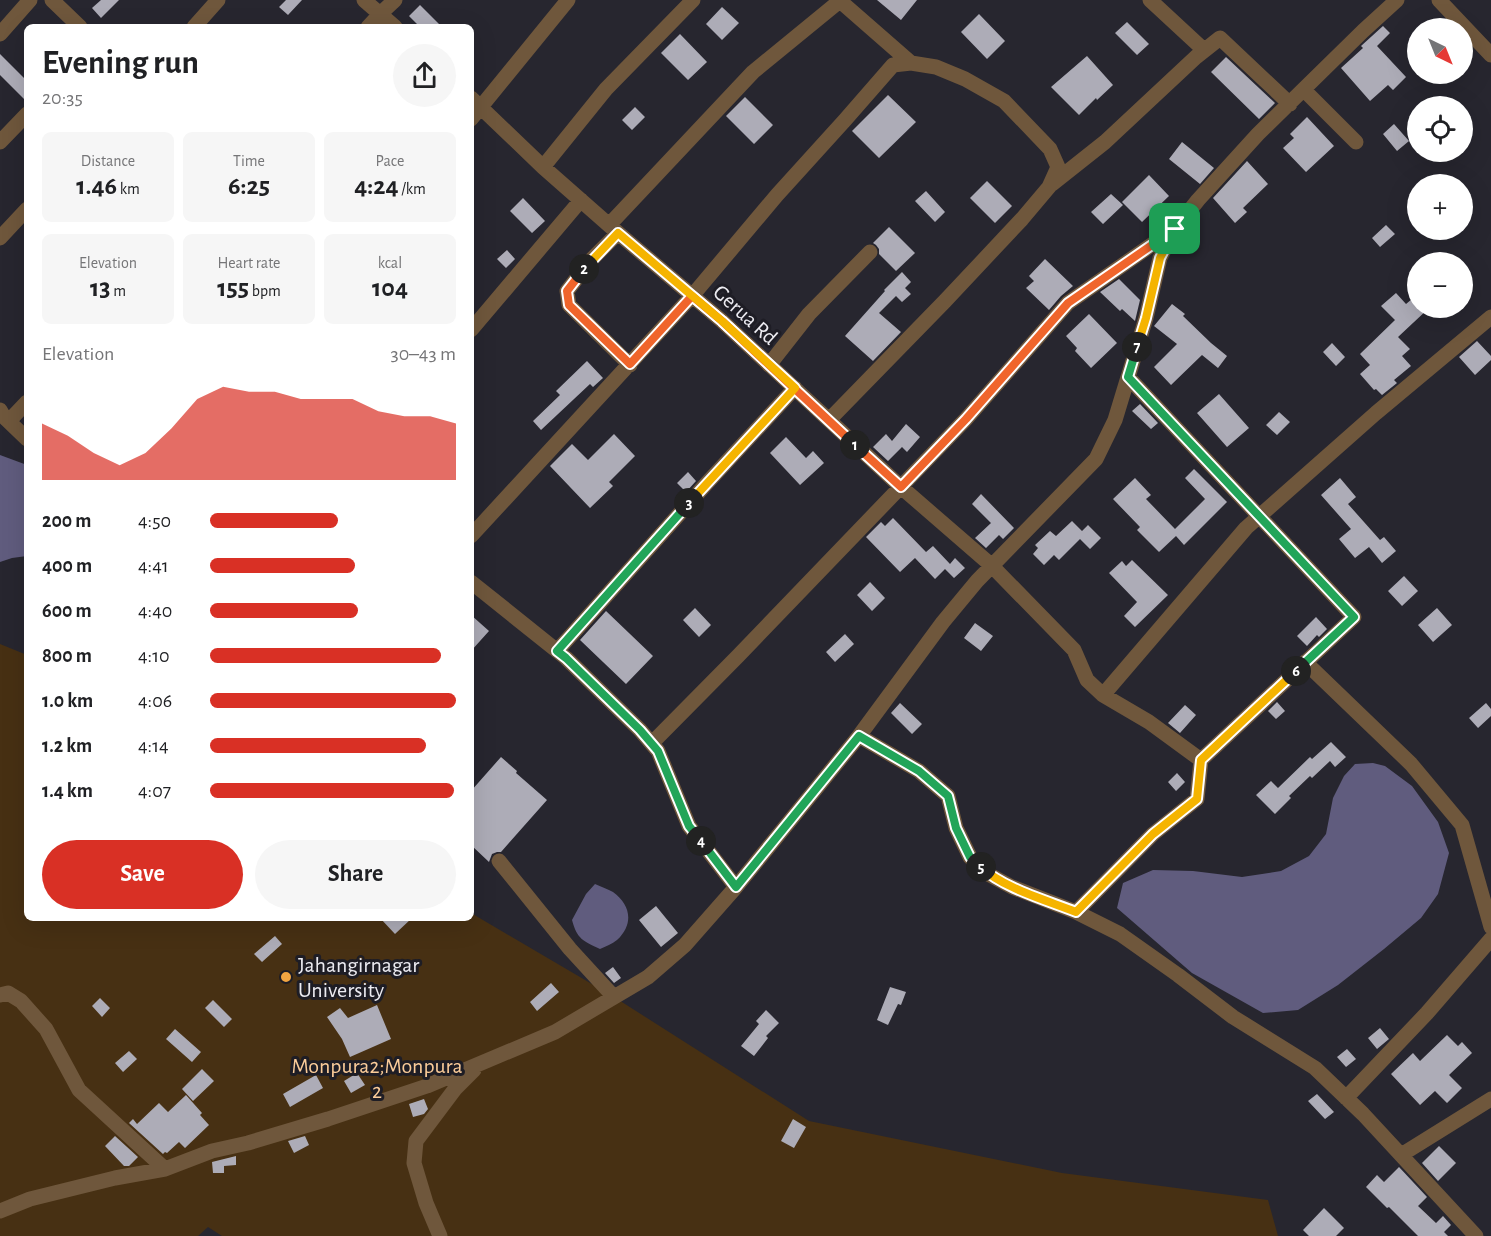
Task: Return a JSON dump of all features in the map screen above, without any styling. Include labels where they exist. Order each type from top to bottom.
[{"type":"street","points":[[0,34],[30,0]]},
{"type":"street","points":[[52,0],[77,24]]},
{"type":"street","points":[[197,24],[218,0]]},
{"type":"street","points":[[364,0],[392,24]]},
{"type":"street","points":[[371,24],[395,0]]},
{"type":"street","points":[[474,108],[568,0]]},
{"type":"street","points":[[543,167],[606,89],[693,0]]},
{"type":"street","points":[[630,364],[569,305],[567,291],[613,229],[753,72],[840,0],[910,63]]},
{"type":"street","points":[[0,1211],[30,1198],[165,1169],[212,1151],[249,1143],[427,1086],[555,1032],[648,977],[686,945],[859,736],[943,622],[991,565],[1096,459],[1115,420],[1146,318],[1160,258],[1175,229],[1258,134],[1397,0]]},
{"type":"street","points":[[1438,0],[1491,55]]},
{"type":"street","points":[[1155,1],[1204,50]]},
{"type":"street","points":[[829,420],[945,302],[1049,187],[1105,142],[1204,50],[1220,38],[1290,104]]},
{"type":"street","points":[[474,533],[692,296],[777,195],[893,65],[910,63],[936,67],[965,79],[1004,101],[1050,148],[1058,167],[1049,187]]},
{"type":"street","points":[[1304,90],[1356,142]]},
{"type":"street","name":"Gerua Rd","points":[[474,108],[692,296],[901,487],[991,565],[1074,650],[1087,680],[1103,695],[1149,722],[1201,760]]},
{"type":"street","points":[[0,142],[24,117]]},
{"type":"street","points":[[474,326],[580,200]]},
{"type":"street","points":[[0,238],[24,212]]},
{"type":"street","points":[[652,743],[966,419],[1068,303],[1175,229]]},
{"type":"street","points":[[769,365],[809,314],[870,252]]},
{"type":"street","points":[[1103,695],[1246,528],[1376,413],[1491,317]]},
{"type":"street","points":[[1076,912],[1153,834],[1197,799],[1201,760],[1354,617],[1128,377]]},
{"type":"street","points":[[557,651],[795,388]]},
{"type":"street","points":[[24,404],[4,416],[24,436]]},
{"type":"street","points":[[474,584],[566,658],[652,743],[658,751],[689,826],[736,887]]},
{"type":"street","points":[[1305,662],[1412,764],[1462,825],[1491,927]]},
{"type":"street","points":[[859,736],[919,771],[948,796],[956,828],[970,857],[988,874],[1012,887],[1076,912],[1120,934],[1233,1017],[1315,1068],[1401,1155],[1476,1236]]},
{"type":"street","points":[[499,861],[570,949],[614,997]]},
{"type":"street","points":[[1346,1098],[1427,1013],[1491,939]]},
{"type":"street","points":[[0,995],[8,993],[21,1001],[46,1029],[79,1090],[165,1169]]},
{"type":"street","points":[[440,1236],[426,1203],[414,1163],[416,1140],[455,1089],[480,1064]]},
{"type":"street","points":[[1401,1155],[1491,1099]]},
{"type":"green space","name":"Monpura2;Monpura 2","points":[[0,644],[24,654],[24,921],[474,921],[474,915],[614,997],[809,1121],[1062,1173],[1268,1200],[1278,1236],[222,1236],[208,1227],[198,1236],[0,1236]]},
{"type":"shaded area","points":[[0,455],[24,464],[24,556],[0,562]]},
{"type":"shaded area","points":[[1373,763],[1385,766],[1412,786],[1438,822],[1449,853],[1438,894],[1421,918],[1384,949],[1338,985],[1298,1010],[1263,1013],[1192,973],[1117,908],[1123,883],[1153,870],[1193,871],[1242,877],[1281,871],[1309,856],[1326,834],[1333,798],[1344,776],[1355,764]]},
{"type":"shaded area","points":[[595,884],[619,897],[628,915],[626,928],[622,934],[615,941],[600,949],[582,939],[572,920],[586,894]]},
{"type":"building","points":[[101,0],[119,0],[101,18],[92,8]]},
{"type":"building","points":[[286,0],[302,0],[288,15],[279,7]]},
{"type":"building","points":[[877,0],[917,0],[901,20]]},
{"type":"building","points":[[420,5],[439,24],[417,24],[409,16]]},
{"type":"building","points":[[722,7],[739,23],[722,40],[706,24]]},
{"type":"building","points":[[979,14],[1005,41],[987,59],[961,32]]},
{"type":"building","points":[[1127,22],[1149,44],[1137,55],[1115,33]]},
{"type":"building","points":[[1383,26],[1390,33],[1377,46],[1406,77],[1393,90],[1388,85],[1370,101],[1341,68]]},
{"type":"building","points":[[680,34],[707,62],[688,80],[661,53]]},
{"type":"building","points":[[0,54],[24,78],[24,99],[0,75]]},
{"type":"building","points":[[1087,56],[1113,85],[1079,115],[1051,87]]},
{"type":"building","points":[[1226,57],[1275,103],[1259,119],[1211,72]]},
{"type":"building","points":[[888,95],[916,122],[879,158],[852,131]]},
{"type":"building","points":[[745,97],[773,125],[754,144],[726,116]]},
{"type":"building","points":[[635,107],[645,117],[632,130],[622,120]]},
{"type":"building","points":[[1307,117],[1334,146],[1306,172],[1283,148],[1294,138],[1290,134]]},
{"type":"building","points":[[1394,124],[1407,139],[1407,143],[1397,151],[1383,134]]},
{"type":"building","points":[[1182,142],[1214,168],[1200,184],[1169,159]]},
{"type":"building","points":[[1247,161],[1268,184],[1243,208],[1247,212],[1235,223],[1213,198]]},
{"type":"building","points":[[1149,175],[1169,196],[1142,222],[1122,202]]},
{"type":"building","points":[[987,181],[1012,206],[995,223],[970,198]]},
{"type":"building","points":[[926,191],[945,212],[935,222],[915,201]]},
{"type":"building","points":[[1111,194],[1123,205],[1103,224],[1091,212]]},
{"type":"building","points":[[523,198],[545,221],[532,233],[510,211]]},
{"type":"building","points":[[1386,225],[1395,234],[1380,247],[1372,238]]},
{"type":"building","points":[[889,227],[915,253],[896,271],[879,254],[879,249],[873,243]]},
{"type":"building","points":[[507,250],[515,259],[506,268],[497,259]]},
{"type":"building","points":[[1045,259],[1073,286],[1049,310],[1026,288],[1034,281],[1029,276]]},
{"type":"building","points":[[902,272],[911,282],[905,288],[911,294],[902,302],[896,296],[879,313],[901,332],[873,361],[845,336]]},
{"type":"building","points":[[1119,279],[1140,300],[1135,321],[1122,309],[1120,311],[1100,292]]},
{"type":"building","points":[[1396,293],[1407,303],[1407,318],[1418,318],[1398,337],[1410,349],[1402,356],[1411,366],[1394,380],[1397,383],[1382,395],[1376,389],[1374,390],[1360,374],[1370,365],[1360,354],[1395,320],[1381,306]]},
{"type":"building","points":[[1172,304],[1227,356],[1218,368],[1202,355],[1171,385],[1154,367],[1177,344],[1154,326]]},
{"type":"building","points":[[1089,314],[1117,343],[1091,368],[1075,351],[1077,348],[1066,336]]},
{"type":"building","points":[[1477,341],[1491,356],[1491,360],[1475,375],[1459,357]]},
{"type":"building","points":[[1332,343],[1345,357],[1336,366],[1323,352]]},
{"type":"building","points":[[587,361],[603,378],[593,387],[590,384],[541,430],[533,421],[560,395],[556,391]]},
{"type":"building","points":[[1219,394],[1249,428],[1227,447],[1197,413]]},
{"type":"building","points":[[1140,404],[1158,423],[1151,429],[1132,411]]},
{"type":"building","points":[[1279,412],[1290,422],[1277,435],[1266,425]]},
{"type":"building","points":[[906,424],[920,437],[907,452],[902,447],[888,461],[873,447],[886,434],[892,441]]},
{"type":"building","points":[[614,434],[635,456],[609,482],[613,486],[590,508],[550,466],[572,444],[588,460]]},
{"type":"building","points":[[786,437],[806,458],[813,451],[824,463],[800,485],[770,453]]},
{"type":"building","points":[[1194,469],[1227,502],[1184,545],[1176,536],[1159,552],[1137,530],[1140,527],[1113,499],[1135,478],[1151,495],[1146,499],[1175,529],[1205,499],[1185,478]]},
{"type":"building","points":[[688,472],[696,481],[686,492],[677,483]]},
{"type":"building","points":[[1340,478],[1356,497],[1348,504],[1380,540],[1384,537],[1396,551],[1382,563],[1369,547],[1355,558],[1339,539],[1351,529],[1321,495]]},
{"type":"building","points":[[981,494],[1014,528],[1003,539],[999,535],[986,548],[975,538],[991,523],[972,504]]},
{"type":"building","points":[[893,518],[926,552],[933,546],[950,564],[955,558],[965,568],[954,578],[945,569],[935,579],[915,558],[900,572],[866,537],[881,522],[885,526]]},
{"type":"building","points":[[1072,521],[1082,531],[1088,525],[1101,538],[1090,549],[1080,539],[1059,560],[1054,555],[1044,565],[1033,554],[1038,548],[1035,545],[1050,531],[1056,536]]},
{"type":"building","points":[[1132,560],[1168,595],[1135,627],[1124,616],[1137,602],[1109,573],[1122,561],[1126,566]]},
{"type":"building","points":[[1404,576],[1418,591],[1402,606],[1388,591]]},
{"type":"building","points":[[870,582],[885,598],[872,611],[857,595]]},
{"type":"building","points":[[695,608],[711,625],[699,637],[683,620]]},
{"type":"building","points":[[1437,608],[1452,625],[1433,642],[1418,625]]},
{"type":"building","points":[[606,611],[653,656],[626,684],[580,640]]},
{"type":"building","points":[[1316,617],[1327,629],[1319,637],[1317,635],[1307,646],[1297,636]]},
{"type":"building","points":[[474,618],[489,631],[474,648]]},
{"type":"building","points":[[975,623],[993,636],[981,651],[964,638]]},
{"type":"building","points":[[845,634],[854,644],[835,662],[826,652]]},
{"type":"building","points":[[1277,702],[1285,711],[1276,719],[1268,711]]},
{"type":"building","points":[[900,703],[922,724],[912,734],[891,713]]},
{"type":"building","points":[[1486,703],[1491,709],[1491,716],[1478,728],[1469,718]]},
{"type":"building","points":[[1185,705],[1196,715],[1180,733],[1168,723]]},
{"type":"building","points":[[1331,742],[1346,757],[1335,767],[1330,761],[1312,778],[1310,776],[1289,796],[1291,798],[1275,814],[1256,795],[1271,781],[1278,788],[1310,757],[1312,759]]},
{"type":"building","points":[[501,757],[547,800],[501,852],[492,854],[489,862],[474,848],[474,788]]},
{"type":"building","points":[[1177,773],[1185,782],[1176,791],[1168,782]]},
{"type":"building","points":[[656,906],[678,933],[661,947],[639,920]]},
{"type":"building","points":[[383,921],[409,921],[395,934]]},
{"type":"building","points":[[275,936],[282,944],[262,962],[254,954]]},
{"type":"building","points":[[613,967],[621,978],[614,983],[605,973]]},
{"type":"building","points":[[551,983],[559,992],[537,1011],[530,1002]]},
{"type":"building","points":[[890,987],[906,992],[901,1005],[898,1004],[888,1025],[877,1020]]},
{"type":"building","points":[[100,998],[110,1008],[102,1017],[92,1006]]},
{"type":"building","points":[[213,1000],[232,1019],[224,1027],[205,1008]]},
{"type":"building","points":[[377,1005],[391,1039],[350,1057],[342,1039],[327,1017],[340,1008],[348,1018]]},
{"type":"building","points":[[766,1010],[779,1023],[766,1036],[768,1038],[754,1056],[741,1046],[759,1024],[756,1021]]},
{"type":"building","points":[[1380,1028],[1389,1039],[1377,1049],[1368,1038]]},
{"type":"building","points":[[175,1029],[201,1052],[192,1062],[166,1039]]},
{"type":"building","points":[[1447,1035],[1458,1046],[1462,1042],[1472,1053],[1449,1075],[1462,1088],[1447,1103],[1435,1091],[1420,1105],[1391,1074],[1413,1053],[1420,1061]]},
{"type":"building","points":[[1347,1049],[1356,1059],[1346,1067],[1337,1057]]},
{"type":"building","points":[[129,1051],[137,1059],[123,1072],[115,1063]]},
{"type":"building","points":[[202,1069],[214,1081],[193,1101],[182,1089]]},
{"type":"building","points":[[357,1073],[365,1085],[351,1093],[344,1081]]},
{"type":"building","points":[[316,1075],[323,1088],[290,1107],[283,1094]]},
{"type":"building","points":[[1317,1094],[1334,1112],[1325,1119],[1308,1101]]},
{"type":"building","points":[[186,1095],[209,1125],[185,1148],[179,1142],[163,1154],[129,1123],[133,1119],[137,1124],[159,1103],[168,1112]]},
{"type":"building","points":[[424,1099],[428,1109],[424,1114],[413,1117],[409,1104]]},
{"type":"building","points":[[793,1119],[806,1127],[794,1148],[781,1141]]},
{"type":"building","points":[[115,1136],[138,1157],[129,1166],[124,1166],[105,1146]]},
{"type":"building","points":[[305,1136],[309,1145],[294,1153],[288,1141]]},
{"type":"building","points":[[1439,1146],[1456,1163],[1438,1181],[1422,1163]]},
{"type":"building","points":[[236,1156],[236,1165],[224,1166],[224,1173],[213,1173],[212,1162]]},
{"type":"building","points":[[1399,1167],[1427,1197],[1418,1206],[1436,1223],[1443,1216],[1451,1225],[1444,1232],[1448,1236],[1418,1236],[1366,1187],[1377,1175],[1384,1182]]},
{"type":"building","points":[[1324,1208],[1344,1228],[1336,1236],[1309,1236],[1303,1230]]},
{"type":"place","name":"Jahangirnagar University","points":[[286,977]]},
{"type":"route","points":[[1175,229],[1068,303],[966,419],[901,487],[829,420],[722,321],[692,296],[630,364],[569,305],[567,291],[590,261],[618,233],[722,321],[795,388],[707,483],[557,651],[640,730],[658,751],[689,826],[736,887],[859,736],[919,771],[948,796],[956,828],[970,857],[988,874],[1012,887],[1076,912],[1153,834],[1197,799],[1201,760],[1354,617],[1128,377],[1146,318],[1160,258],[1175,229]]}]
